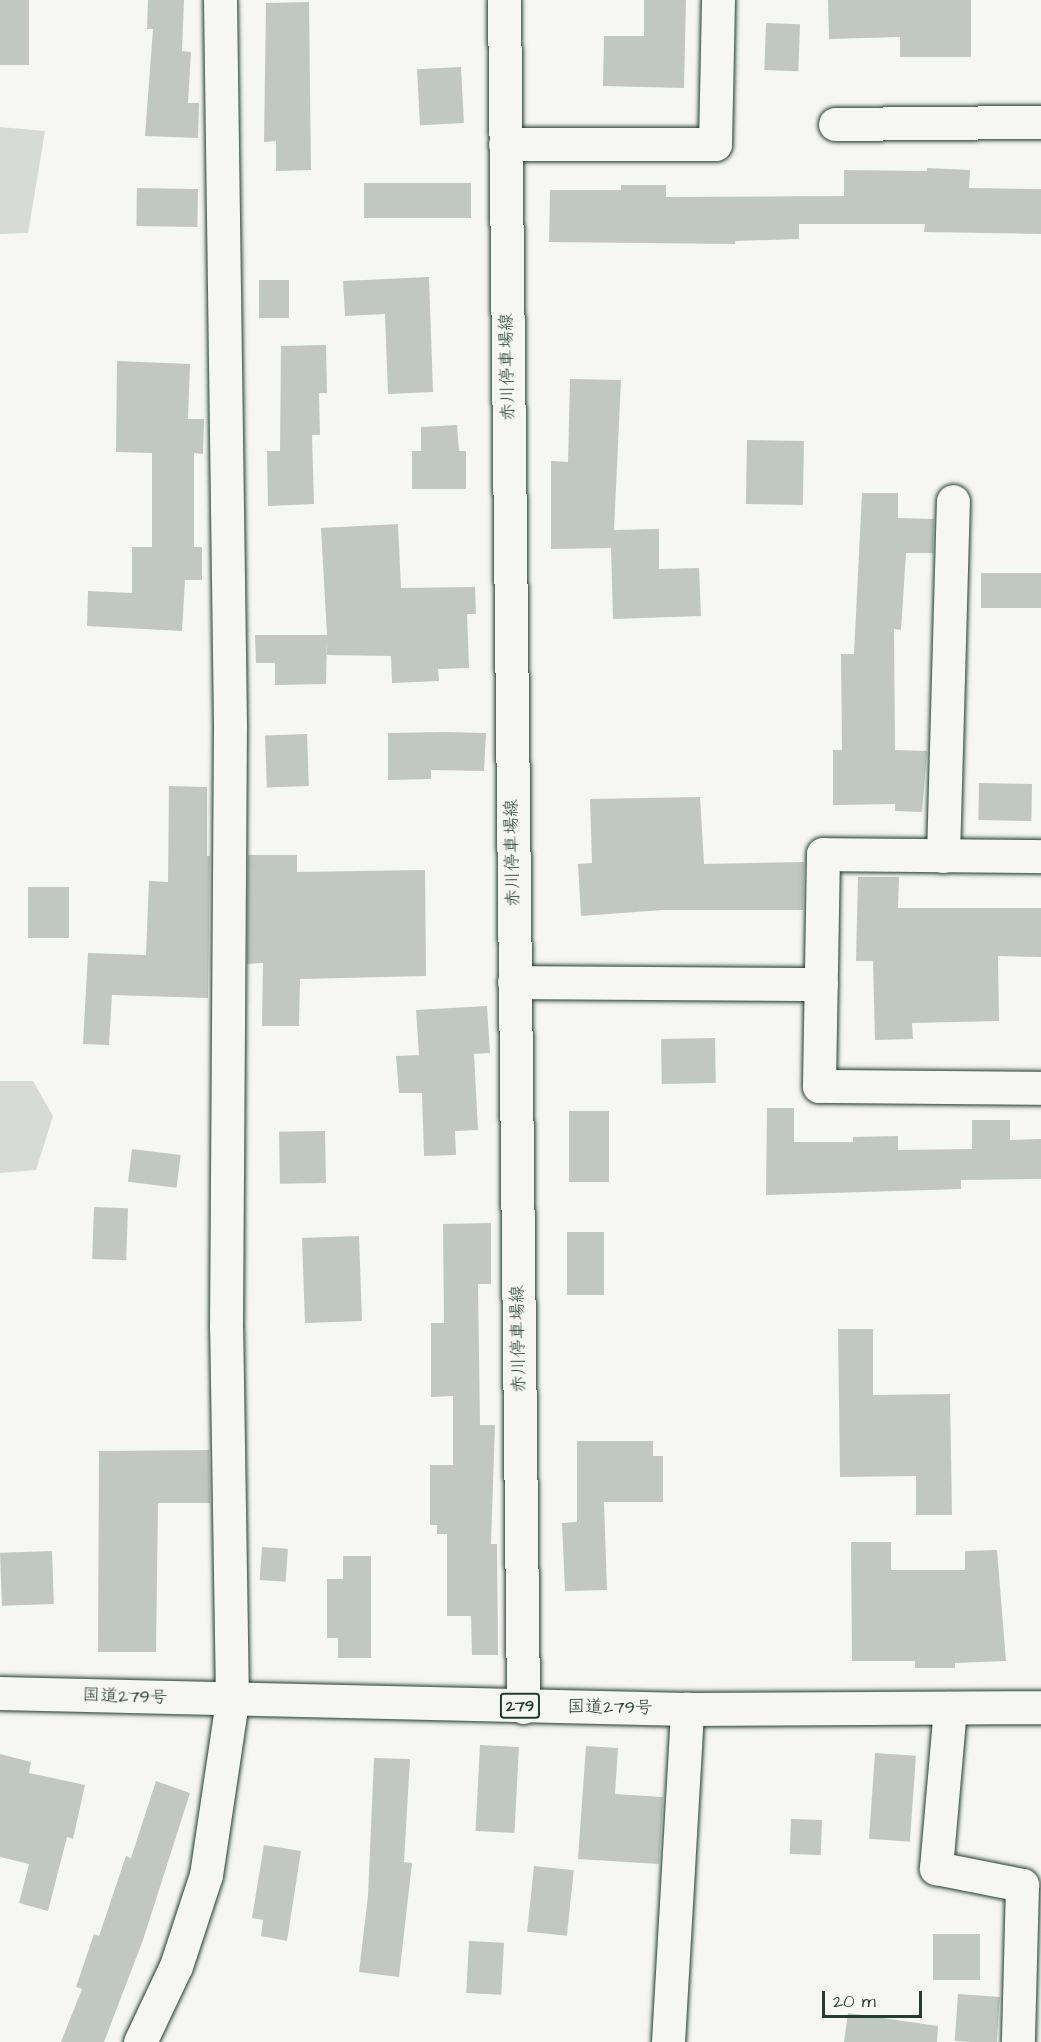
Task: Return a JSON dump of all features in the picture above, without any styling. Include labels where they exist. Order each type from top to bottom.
[{"type":"main road","points":[[140,2042],[176,1966],[206,1875],[232,1700],[226,1328],[230,725],[219,165],[220,0]]},
{"type":"main road","name":"赤川停車場線","points":[[504,0],[523,1707]]},
{"type":"main road","points":[[505,144],[715,144],[718,0]]},
{"type":"main road","points":[[835,124],[1041,122]]},
{"type":"main road","points":[[943,856],[953,501]]},
{"type":"main road","points":[[1041,856],[823,854],[819,1086],[1041,1088]]},
{"type":"main road","points":[[514,982],[821,984]]},
{"type":"main road","name":"国道279号","points":[[0,1694],[523,1707],[687,1709],[1041,1707]]},
{"type":"main road","points":[[950,1708],[936,1868],[1022,1885],[1018,2042]]},
{"type":"main road","points":[[668,2042],[687,1709]]},
{"type":"shaded area","points":[[0,127],[45,131],[28,233],[0,234]]},
{"type":"shaded area","points":[[0,1081],[33,1081],[53,1116],[36,1170],[0,1173]]},
{"type":"building","points":[[0,0],[29,0],[29,65],[0,65]]},
{"type":"building","points":[[148,0],[184,0],[182,51],[191,52],[188,103],[199,103],[198,138],[145,136],[153,29],[147,29]]},
{"type":"building","points":[[644,0],[686,0],[684,88],[603,86],[604,36],[644,36]]},
{"type":"building","points":[[828,0],[971,0],[971,57],[900,57],[900,37],[829,39]]},
{"type":"building","points":[[309,2],[311,170],[276,171],[276,141],[264,142],[266,3]]},
{"type":"building","points":[[766,23],[800,24],[798,71],[764,70]]},
{"type":"building","points":[[461,67],[464,123],[420,125],[417,69]]},
{"type":"building","points":[[927,168],[970,170],[969,188],[1041,189],[1041,234],[924,232],[925,224],[799,224],[799,239],[735,241],[735,244],[549,242],[550,190],[621,190],[621,185],[666,185],[666,197],[844,196],[844,170],[927,171]]},
{"type":"building","points":[[364,183],[471,183],[471,218],[364,218]]},
{"type":"building","points":[[137,188],[198,189],[197,227],[136,226]]},
{"type":"building","points":[[429,277],[433,392],[388,394],[385,314],[345,316],[343,281]]},
{"type":"building","points":[[259,280],[289,280],[289,318],[259,318]]},
{"type":"building","points":[[326,345],[327,393],[319,393],[320,435],[312,435],[314,504],[268,506],[267,451],[280,451],[281,346]]},
{"type":"building","points":[[117,361],[190,364],[188,419],[204,419],[203,454],[194,453],[194,547],[202,547],[202,580],[185,580],[182,631],[87,626],[88,591],[132,593],[132,547],[152,547],[152,453],[116,452]]},
{"type":"building","points":[[570,379],[621,380],[614,530],[659,529],[659,569],[699,568],[701,616],[613,619],[611,548],[551,549],[551,461],[568,462]]},
{"type":"building","points":[[457,425],[459,451],[466,451],[466,489],[412,489],[412,451],[421,451],[421,427]]},
{"type":"building","points":[[747,440],[804,441],[803,505],[746,504]]},
{"type":"building","points":[[862,493],[898,493],[898,518],[934,519],[933,553],[906,553],[901,630],[894,629],[895,750],[927,751],[922,812],[895,811],[895,804],[833,805],[833,750],[842,750],[841,654],[854,654]]},
{"type":"building","points":[[398,524],[401,588],[475,587],[476,614],[467,614],[469,668],[438,669],[439,681],[392,683],[391,656],[327,655],[327,640],[326,684],[275,685],[275,663],[256,663],[255,635],[327,635],[321,528]]},
{"type":"building","points":[[981,573],[1041,573],[1041,608],[981,608]]},
{"type":"building","points":[[388,733],[486,733],[484,771],[431,770],[431,779],[388,780]]},
{"type":"building","points":[[307,734],[309,786],[267,787],[265,735]]},
{"type":"building","points":[[979,783],[1032,784],[1031,821],[978,820]]},
{"type":"building","points":[[169,786],[207,787],[207,856],[210,856],[208,998],[112,995],[109,1045],[83,1044],[88,953],[146,955],[149,881],[168,882]]},
{"type":"building","points":[[700,797],[704,864],[804,862],[803,910],[663,910],[581,916],[578,864],[592,863],[590,799]]},
{"type":"building","points":[[248,855],[297,855],[297,872],[425,870],[426,976],[300,979],[299,1026],[262,1026],[263,963],[247,964]]},
{"type":"building","points":[[858,877],[899,877],[898,908],[1041,908],[1041,957],[998,956],[999,1021],[912,1023],[913,1039],[875,1040],[873,961],[856,961]]},
{"type":"building","points":[[28,887],[69,887],[69,938],[28,938]]},
{"type":"building","points":[[487,1006],[490,1053],[474,1054],[478,1130],[455,1131],[456,1155],[424,1156],[422,1093],[399,1093],[396,1056],[419,1055],[416,1010]]},
{"type":"building","points":[[715,1038],[716,1083],[662,1084],[661,1039]]},
{"type":"building","points":[[767,1108],[794,1108],[794,1142],[853,1142],[853,1137],[898,1136],[898,1150],[972,1149],[972,1120],[1010,1120],[1010,1140],[1041,1139],[1041,1179],[961,1180],[961,1189],[766,1195]]},
{"type":"building","points":[[569,1111],[609,1111],[609,1182],[569,1182]]},
{"type":"building","points":[[325,1131],[326,1183],[280,1184],[279,1132]]},
{"type":"building","points":[[132,1149],[181,1155],[177,1188],[128,1182]]},
{"type":"building","points":[[94,1207],[128,1208],[126,1260],[92,1259]]},
{"type":"building","points":[[491,1223],[491,1284],[478,1284],[480,1425],[495,1425],[491,1544],[497,1544],[498,1655],[472,1655],[471,1616],[447,1616],[447,1534],[437,1534],[437,1525],[430,1525],[430,1465],[453,1465],[453,1396],[431,1397],[431,1323],[444,1323],[443,1224]]},
{"type":"building","points":[[567,1232],[604,1232],[604,1295],[567,1295]]},
{"type":"building","points":[[359,1236],[362,1321],[305,1323],[302,1238]]},
{"type":"building","points":[[838,1329],[873,1329],[873,1395],[950,1394],[952,1515],[916,1515],[916,1476],[840,1477]]},
{"type":"building","points":[[577,1441],[653,1441],[653,1456],[663,1456],[663,1502],[604,1502],[607,1590],[565,1591],[562,1523],[577,1522]]},
{"type":"building","points":[[209,1450],[210,1503],[158,1503],[156,1652],[98,1652],[99,1451]]},
{"type":"building","points":[[851,1542],[891,1542],[891,1570],[965,1570],[965,1551],[997,1550],[1006,1661],[955,1663],[955,1668],[915,1668],[915,1661],[852,1661]]},
{"type":"building","points":[[262,1547],[288,1549],[286,1582],[260,1580]]},
{"type":"building","points":[[52,1551],[54,1604],[2,1606],[0,1553]]},
{"type":"building","points":[[343,1556],[371,1556],[371,1658],[338,1658],[338,1638],[327,1638],[327,1579],[343,1579]]},
{"type":"building","points":[[480,1745],[519,1747],[514,1833],[475,1831]]},
{"type":"building","points":[[586,1746],[618,1748],[615,1794],[663,1797],[659,1864],[578,1859]]},
{"type":"building","points":[[875,1753],[916,1756],[910,1842],[869,1839]]},
{"type":"building","points":[[0,1754],[31,1762],[29,1773],[85,1785],[73,1839],[67,1837],[48,1911],[19,1903],[29,1864],[0,1857]]},
{"type":"building","points":[[374,1758],[410,1759],[404,1862],[412,1863],[399,1977],[359,1972],[368,1896]]},
{"type":"building","points":[[156,1781],[190,1793],[143,1940],[104,2042],[61,2042],[82,1989],[76,1987],[94,1934],[99,1936],[126,1856],[131,1858]]},
{"type":"building","points":[[791,1819],[822,1820],[821,1855],[790,1854]]},
{"type":"building","points":[[264,1845],[301,1851],[287,1941],[261,1936],[263,1920],[252,1918]]},
{"type":"building","points":[[534,1866],[574,1870],[567,1936],[527,1932]]},
{"type":"building","points":[[933,1934],[980,1934],[980,1980],[933,1980]]},
{"type":"building","points":[[469,1941],[504,1943],[501,1995],[466,1993]]},
{"type":"building","points":[[958,1994],[1000,1997],[997,2042],[955,2041]]},
{"type":"building","points":[[848,2013],[938,2026],[937,2042],[844,2042]]}]
